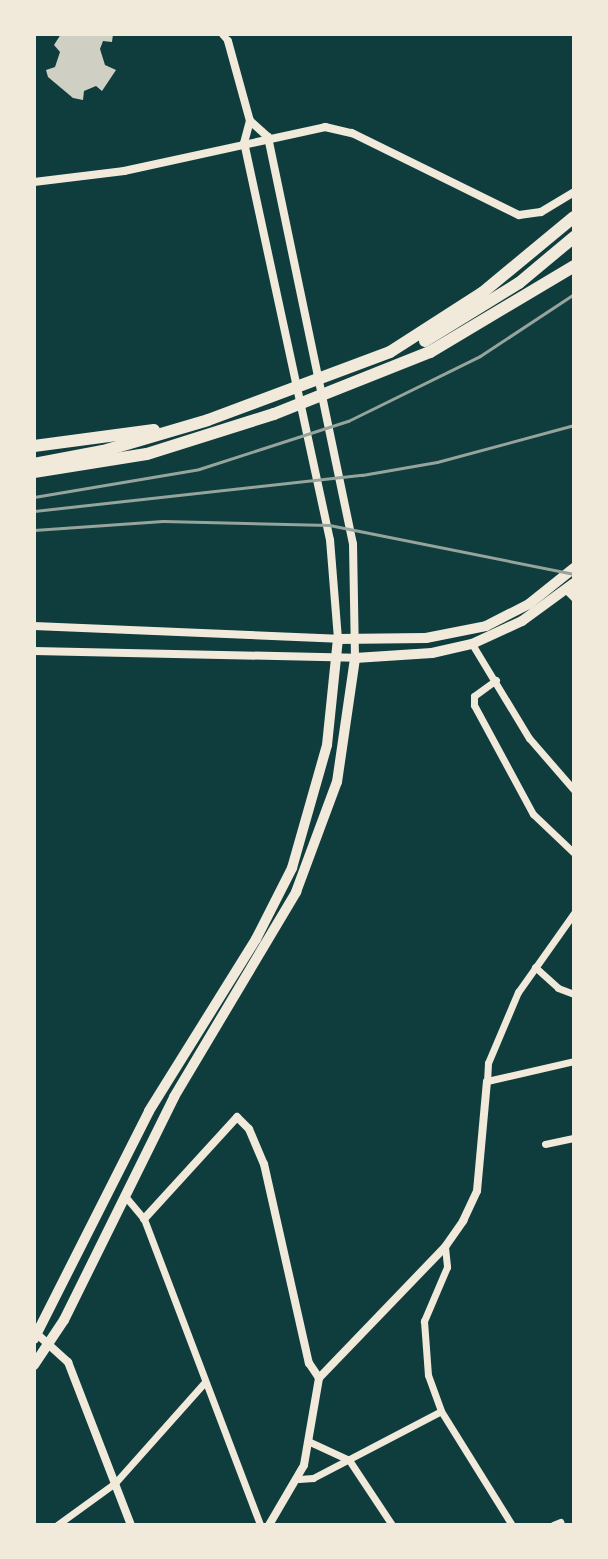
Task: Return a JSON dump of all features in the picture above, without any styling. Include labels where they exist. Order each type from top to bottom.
[{"type":"highway","points":[[34,472],[184,444],[303,402],[321,387],[423,335],[526,261],[574,217]]},
{"type":"highway","points":[[480,310],[574,237]]},
{"type":"highway","points":[[34,446],[177,425],[309,390],[394,356],[480,310],[574,245]]},
{"type":"highway","points":[[34,464],[105,457],[299,387],[321,387],[430,352],[574,266]]},
{"type":"main road","points":[[36,1337],[149,1111],[287,880],[322,769],[338,639],[426,638],[486,626],[529,604],[574,568]]},
{"type":"main road","points":[[34,1365],[49,1343],[124,1195],[305,872],[337,782],[355,658],[432,653],[472,644],[522,621],[571,590]]},
{"type":"street","points":[[34,626],[338,639],[330,540],[303,402],[244,143],[250,121],[226,36]]},
{"type":"street","points":[[34,651],[355,658],[353,544],[268,137],[250,121]]},
{"type":"street","points":[[34,182],[124,171],[305,127],[352,133],[519,215],[541,212],[574,192]]},
{"type":"street","points":[[472,644],[529,738],[574,790]]},
{"type":"street","points":[[496,680],[474,696],[474,705],[533,814],[574,853]]},
{"type":"street","points":[[269,1525],[299,1479],[310,1442],[319,1378],[445,1247],[477,1191],[487,1081],[501,1027],[535,967],[574,913]]},
{"type":"street","points":[[535,967],[558,988],[574,994]]},
{"type":"street","points":[[487,1081],[574,1061]]},
{"type":"street","points":[[564,1063],[574,1069]]},
{"type":"street","points":[[144,1219],[237,1117],[249,1129],[264,1164],[309,1363],[319,1378]]},
{"type":"street","points":[[545,1144],[574,1138]]},
{"type":"street","points":[[124,1195],[144,1219],[260,1525]]},
{"type":"street","points":[[445,1247],[447,1267],[424,1321],[424,1360],[441,1411],[512,1525]]},
{"type":"street","points":[[36,1337],[49,1343],[68,1362],[131,1525]]},
{"type":"street","points":[[57,1525],[115,1483],[204,1383]]},
{"type":"street","points":[[299,1479],[313,1478],[441,1411]]},
{"type":"street","points":[[310,1442],[349,1460],[392,1525]]},
{"type":"building","points":[[61,34],[113,34],[112,42],[103,41],[100,49],[105,65],[116,70],[102,91],[96,86],[84,91],[83,100],[73,98],[48,77],[46,70],[55,67],[60,52],[54,45]]},
{"type":"railway","points":[[34,497],[199,469],[348,421],[480,356],[574,294]]},
{"type":"railway","points":[[34,511],[362,475],[437,462],[574,425]]},
{"type":"railway","points":[[34,530],[163,521],[329,525],[574,574]]}]
